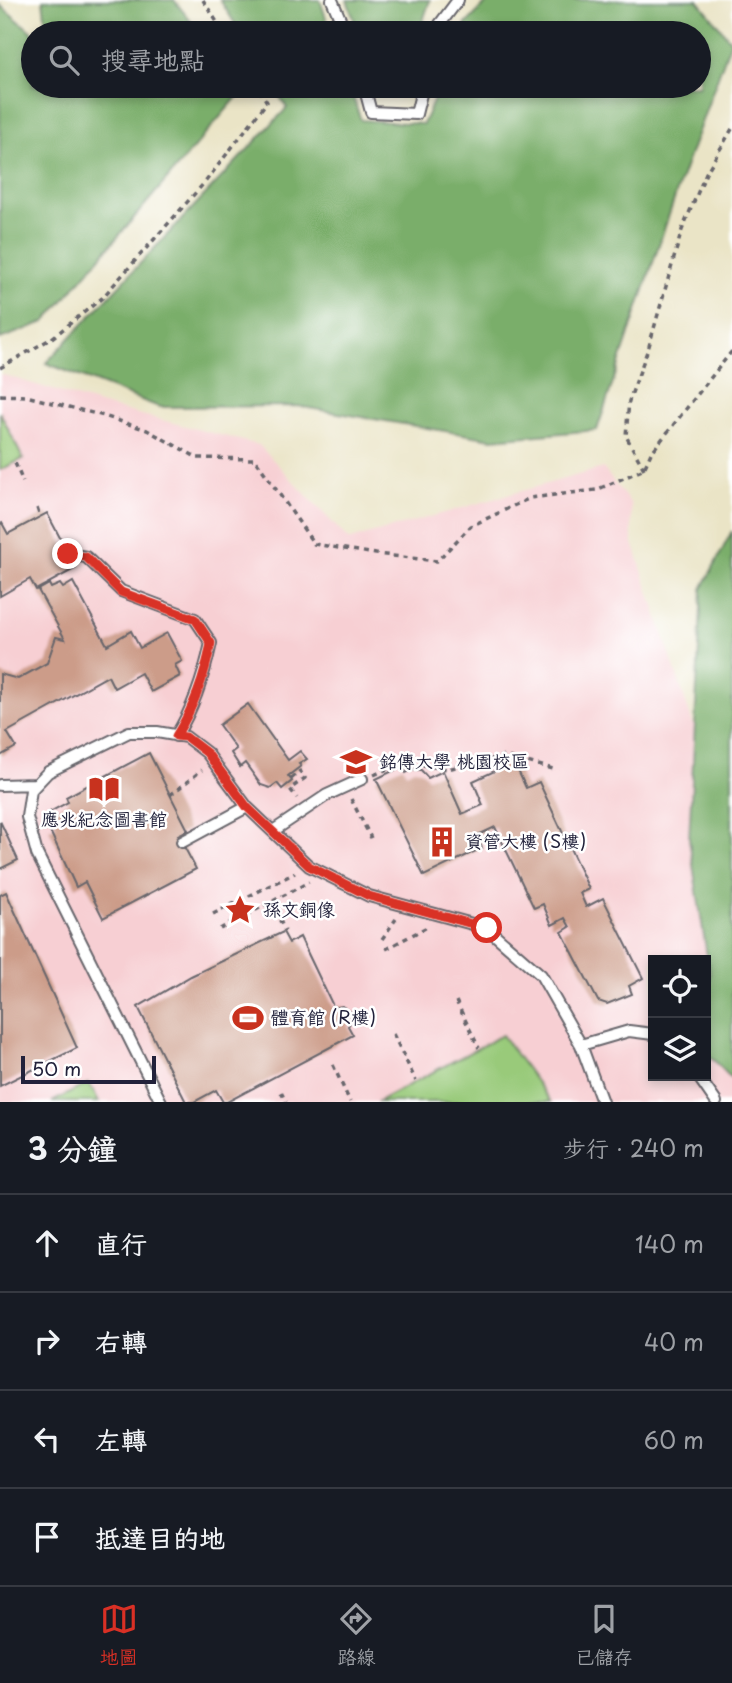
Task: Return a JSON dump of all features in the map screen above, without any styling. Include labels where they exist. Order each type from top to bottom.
[{"type":"lane","points":[[332,0],[340,21]]},
{"type":"lane","points":[[442,21],[458,0]]},
{"type":"lane","points":[[367,98],[371,112],[416,114],[420,98]]},
{"type":"lane","points":[[68,554],[86,557],[121,592],[195,619],[211,643],[191,712],[176,736]]},
{"type":"lane","points":[[161,1102],[37,854],[27,817],[31,790],[48,772],[129,732],[157,732],[186,737],[207,753],[247,807],[309,866],[369,896],[487,928],[541,975],[580,1045],[602,1102]]},
{"type":"lane","points":[[273,831],[327,795],[362,779]]},
{"type":"lane","points":[[0,785],[37,785]]},
{"type":"lane","points":[[182,842],[247,807]]},
{"type":"lane","points":[[580,1045],[629,1031],[648,1033]]},
{"type":"lane","points":[[701,1081],[716,1102]]},
{"type":"path","points":[[203,0],[216,21]]},
{"type":"path","points":[[0,368],[52,338],[102,298],[206,181],[267,102],[264,98]]},
{"type":"path","points":[[644,469],[625,436],[629,401],[649,346],[682,230],[706,173],[732,129]]},
{"type":"path","points":[[0,395],[26,396],[104,416],[147,430],[198,458],[255,459],[314,544],[437,561],[471,526],[530,498],[596,490],[644,469],[651,453],[732,351]]},
{"type":"path","points":[[15,463],[23,482]]},
{"type":"path","points":[[37,508],[40,517]]},
{"type":"path","points":[[362,779],[403,762],[447,768],[505,756],[553,769]]},
{"type":"path","points":[[170,795],[202,771]]},
{"type":"path","points":[[290,779],[300,771],[305,778],[290,789]]},
{"type":"path","points":[[345,788],[371,838]]},
{"type":"path","points":[[213,914],[297,872]]},
{"type":"path","points":[[220,929],[309,882]]},
{"type":"path","points":[[271,902],[285,931]]},
{"type":"path","points":[[382,939],[396,919]]},
{"type":"path","points":[[386,948],[426,927]]},
{"type":"path","points":[[456,1001],[479,1048]]},
{"type":"path","points":[[393,1034],[416,1082]]},
{"type":"path","points":[[332,1065],[350,1102]]},
{"type":"path","points":[[281,1092],[286,1102]]},
{"type":"shaded area","name":"銘傳大學 桃園校區","points":[[0,374],[103,405],[259,445],[349,540],[603,468],[631,504],[632,540],[692,721],[732,804],[732,1102],[0,1102]]},
{"type":"green space","points":[[43,0],[174,0],[191,21],[46,21]]},
{"type":"green space","points":[[220,0],[320,0],[327,21],[233,21]]},
{"type":"green space","points":[[347,0],[430,0],[423,21],[355,21]]},
{"type":"green space","points":[[489,0],[698,0],[731,41],[711,96],[711,21],[469,21]]},
{"type":"green space","points":[[0,5],[21,23],[21,98],[236,98],[45,322],[0,339]]},
{"type":"green space","points":[[281,98],[353,98],[361,120],[423,124],[435,98],[710,98],[597,430],[492,439],[297,406],[159,407],[46,363],[287,108]]},
{"type":"green space","points":[[0,412],[23,459],[0,470]]},
{"type":"green space","points":[[732,531],[732,1079],[711,1057],[711,955],[707,955],[689,839],[702,589]]},
{"type":"green space","points":[[502,1035],[551,1102],[377,1102]]},
{"type":"green space","points":[[89,1083],[99,1102],[52,1102]]},
{"type":"building","points":[[47,513],[76,568],[36,590],[30,579],[0,596],[0,524],[2,523],[8,534]]},
{"type":"building","points":[[73,582],[107,645],[131,631],[140,648],[167,633],[182,661],[175,665],[180,676],[151,692],[141,673],[114,688],[108,676],[7,732],[16,747],[0,756],[0,674],[18,679],[47,663],[56,637],[65,639],[38,590],[49,584],[51,588],[60,584],[63,588]]},
{"type":"building","points":[[248,704],[288,760],[300,751],[307,759],[288,776],[292,781],[282,789],[277,783],[270,788],[261,785],[245,763],[240,767],[231,753],[236,749],[219,725]]},
{"type":"building","points":[[149,753],[188,830],[178,835],[196,869],[103,918],[85,882],[76,887],[49,829],[56,826],[50,812],[68,802],[66,797]]},
{"type":"building","name":"資管大樓 (S樓)","points":[[514,762],[526,788],[539,782],[589,889],[580,893],[586,907],[603,898],[643,978],[629,986],[632,994],[607,1004],[598,1001],[562,932],[570,927],[565,918],[552,925],[543,904],[534,908],[495,827],[476,836],[482,848],[424,876],[376,779],[403,766],[406,773],[414,769],[421,770],[428,778],[443,771],[462,814],[483,805],[473,781]]},
{"type":"building","points":[[0,821],[18,860],[0,869]]},
{"type":"building","points":[[6,892],[77,1048],[0,1086],[0,895]]},
{"type":"building","name":"體育館 (R樓)","points":[[283,932],[289,943],[300,937],[334,1008],[342,1006],[351,1012],[352,1020],[348,1026],[353,1035],[227,1102],[223,1102],[216,1090],[194,1102],[186,1102],[138,1007],[191,976]]},
{"type":"place","name":"銘傳大學 桃園校區","points":[[356,762]]},
{"type":"place","name":"應兆紀念圖書館","points":[[104,789]]},
{"type":"place","name":"資管大樓 (S樓)","points":[[442,842]]},
{"type":"place","name":"孫文銅像","points":[[240,910]]},
{"type":"place","name":"體育館 (R樓)","points":[[248,1018]]},
{"type":"route","points":[[68,554],[86,557],[121,592],[195,619],[211,643],[191,712],[176,736],[186,737],[207,753],[247,807],[309,866],[369,896],[487,928]]}]
